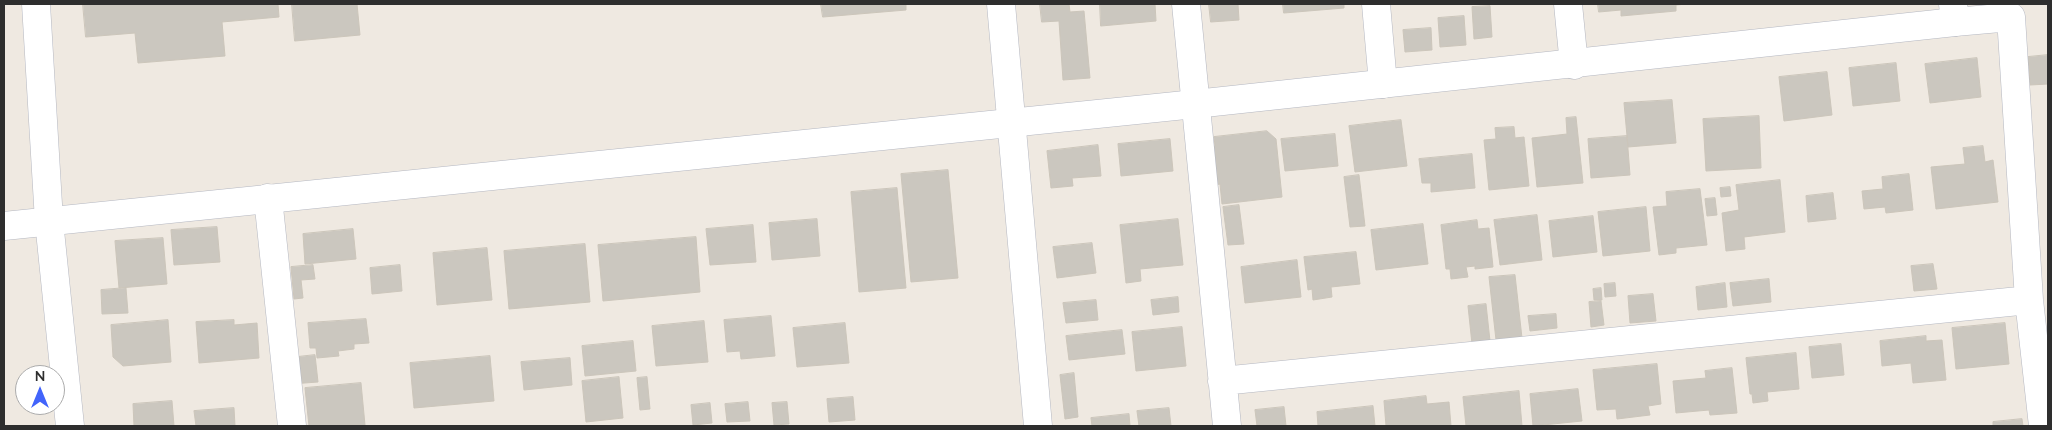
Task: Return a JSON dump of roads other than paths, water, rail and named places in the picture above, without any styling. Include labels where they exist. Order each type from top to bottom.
[{"type":"street","points":[[36,4],[49,221],[70,426]]},
{"type":"street","points":[[1001,4],[1013,122],[1038,426]]},
{"type":"street","points":[[1186,4],[1227,426]]},
{"type":"street","points":[[1376,4],[1383,84]]},
{"type":"street","points":[[1568,4],[1574,65]]},
{"type":"street","points":[[4,226],[1574,65],[1954,13],[2011,18],[2029,300],[2043,426]]},
{"type":"street","points":[[268,198],[292,426]]},
{"type":"street","points":[[1222,381],[2029,300]]}]
